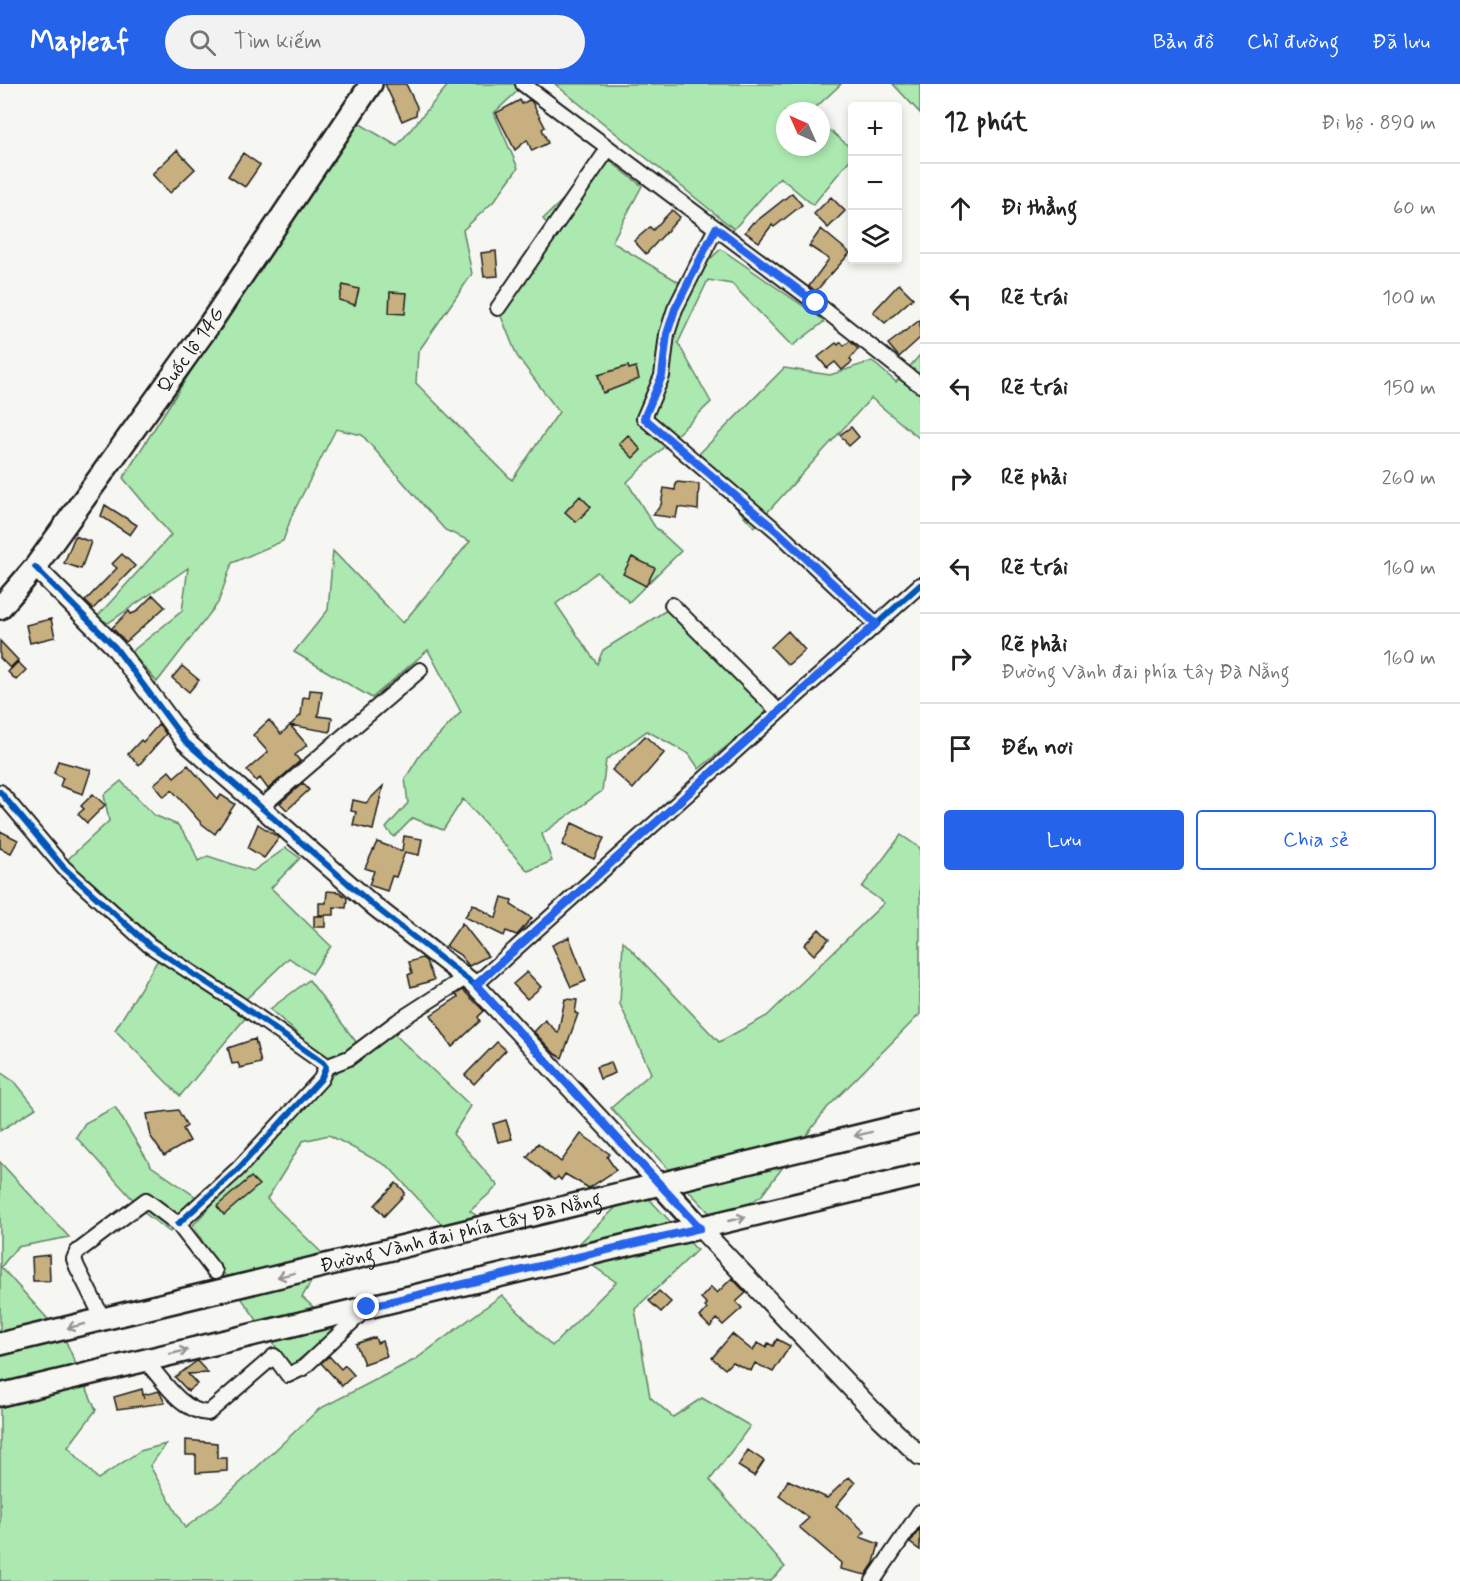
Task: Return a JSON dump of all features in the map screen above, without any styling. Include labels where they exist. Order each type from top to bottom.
[{"type":"main road","name":"Quốc lộ 14G","points":[[0,609],[35,567],[209,325],[371,84]]},
{"type":"main road","name":"Đường Vành đai phía tây Đà Nẵng","points":[[0,1344],[920,1121]]},
{"type":"main road","points":[[0,1395],[920,1175]]},
{"type":"main road","points":[[660,1184],[700,1228]]},
{"type":"street","points":[[523,84],[716,228],[920,385]]},
{"type":"street","points":[[498,308],[608,149]]},
{"type":"street","points":[[716,228],[675,309],[667,334],[662,376],[644,418],[778,532],[876,624]]},
{"type":"street","points":[[35,567],[115,647],[185,741],[374,906],[470,981],[660,1184]]},
{"type":"street","points":[[178,1224],[238,1169],[321,1079],[326,1068],[357,1052],[398,1021],[470,981],[920,585]]},
{"type":"street","points":[[672,605],[778,712]]},
{"type":"street","points":[[261,807],[420,670]]},
{"type":"street","points":[[0,792],[64,868],[149,945],[238,1003],[323,1063],[326,1068]]},
{"type":"street","points":[[103,1319],[74,1259],[80,1247],[146,1200],[178,1224],[215,1272]]},
{"type":"street","points":[[700,1228],[873,1411],[920,1456]]},
{"type":"street","points":[[145,1360],[186,1406],[196,1412],[208,1413],[274,1356],[288,1375],[303,1368],[367,1307]]},
{"type":"street","points":[[873,1581],[920,1512]]},
{"type":"green space","points":[[449,84],[525,84],[494,113],[518,168],[494,201],[463,230],[472,274],[418,352],[416,383],[512,480],[559,412],[517,356],[501,316],[554,231],[543,219],[606,158],[642,186],[612,242],[682,284],[721,249],[825,321],[792,346],[732,284],[708,280],[678,343],[711,402],[627,482],[655,527],[681,551],[629,602],[597,572],[556,604],[597,664],[603,650],[670,608],[778,704],[699,769],[689,754],[647,731],[606,760],[602,791],[542,834],[552,861],[528,871],[463,799],[443,830],[413,818],[394,837],[386,828],[408,803],[405,779],[420,755],[461,712],[428,650],[372,698],[294,652],[328,610],[333,551],[403,623],[470,541],[445,530],[362,435],[336,429],[292,515],[283,541],[232,563],[218,603],[157,682],[131,652],[182,611],[188,568],[108,623],[97,617],[171,535],[123,478],[210,341],[357,122],[397,146]]},
{"type":"green space","points":[[555,84],[841,84],[822,102],[776,102],[776,156],[830,156],[831,131],[848,146],[848,162],[813,205],[780,177],[734,229]]},
{"type":"green space","points":[[893,84],[920,84],[920,113]]},
{"type":"green space","points":[[920,355],[920,439],[871,398],[754,527],[693,460],[784,368],[830,375],[872,361],[896,382]]},
{"type":"green space","points":[[121,781],[154,815],[178,825],[191,843],[198,861],[208,856],[253,871],[286,848],[300,858],[271,888],[331,946],[312,974],[289,958],[246,999],[160,943],[67,860],[109,821],[104,795]]},
{"type":"green space","points":[[901,835],[920,848],[920,1014],[827,1108],[762,1195],[720,1224],[611,1108],[651,1073],[620,1004],[623,941],[719,1042],[767,1016],[884,903],[862,887]]},
{"type":"green space","points":[[159,958],[248,1015],[180,1096],[115,1030]]},
{"type":"green space","points":[[309,980],[357,1043],[390,1030],[471,1106],[453,1134],[498,1186],[470,1211],[480,1218],[442,1225],[389,1167],[329,1135],[303,1141],[267,1199],[326,1257],[302,1297],[337,1328],[290,1367],[208,1251],[193,1225],[338,1070],[270,1009]]},
{"type":"green space","points":[[0,1072],[16,1083],[36,1108],[0,1131]]},
{"type":"green space","points":[[115,1107],[151,1166],[196,1197],[170,1232],[147,1215],[76,1137],[85,1123]]},
{"type":"green space","points":[[0,1162],[69,1237],[17,1247],[1,1267],[64,1337],[96,1410],[68,1447],[98,1479],[140,1451],[166,1444],[150,1466],[185,1528],[225,1497],[319,1409],[416,1359],[502,1295],[552,1346],[616,1282],[572,1251],[637,1186],[697,1250],[635,1309],[650,1397],[673,1417],[702,1398],[750,1426],[710,1480],[785,1567],[770,1581],[0,1581]]},
{"type":"building","points":[[385,84],[406,84],[417,107],[416,115],[402,121]]},
{"type":"building","points":[[520,100],[522,104],[529,100],[532,102],[545,127],[542,129],[548,143],[532,151],[527,140],[515,150],[496,113]]},
{"type":"building","points":[[177,150],[195,169],[170,193],[152,174]]},
{"type":"building","points":[[243,153],[260,165],[245,187],[228,176]]},
{"type":"building","points":[[792,193],[802,205],[774,227],[772,225],[759,242],[745,232],[753,222]]},
{"type":"building","points":[[831,197],[845,211],[828,228],[814,214]]},
{"type":"building","points":[[672,210],[680,217],[646,254],[634,241],[650,227],[653,230]]},
{"type":"building","points":[[821,229],[848,251],[848,255],[816,291],[809,286],[829,259],[809,246]]},
{"type":"building","points":[[496,251],[498,276],[484,277],[481,253]]},
{"type":"building","points":[[899,284],[913,298],[885,323],[873,312]]},
{"type":"building","points":[[343,285],[359,289],[355,305],[339,300]]},
{"type":"building","points":[[390,292],[407,293],[405,314],[389,313]]},
{"type":"building","points":[[920,320],[920,338],[899,357],[888,344]]},
{"type":"building","points":[[850,341],[858,349],[850,359],[852,362],[842,370],[835,362],[827,368],[818,357],[836,343],[838,345],[841,342],[844,346]]},
{"type":"building","points":[[628,366],[629,369],[636,367],[639,379],[603,393],[598,375]]},
{"type":"building","points":[[851,427],[859,437],[849,446],[840,435]]},
{"type":"building","points":[[628,435],[641,450],[633,458],[619,444]]},
{"type":"building","points":[[676,482],[699,484],[698,510],[678,507],[676,518],[653,515],[661,505],[664,488],[675,490]]},
{"type":"building","points":[[580,496],[591,507],[576,522],[565,512]]},
{"type":"building","points":[[105,505],[137,525],[130,535],[101,516]]},
{"type":"building","points":[[75,536],[91,542],[81,569],[64,563]]},
{"type":"building","points":[[122,554],[135,566],[93,609],[85,601],[117,568],[112,564]]},
{"type":"building","points":[[632,557],[655,568],[646,586],[623,574]]},
{"type":"building","points":[[153,595],[165,607],[126,642],[112,628],[129,611],[131,614],[136,612]]},
{"type":"building","points":[[51,619],[55,637],[30,643],[26,625]]},
{"type":"building","points":[[788,631],[805,650],[788,665],[771,647]]},
{"type":"building","points":[[0,641],[18,660],[10,668],[0,658]]},
{"type":"building","points":[[18,662],[26,670],[16,680],[8,672]]},
{"type":"building","points":[[182,666],[199,680],[189,692],[172,678]]},
{"type":"building","points":[[310,690],[322,691],[318,716],[332,718],[330,732],[290,725],[301,715],[303,697],[309,698]]},
{"type":"building","points":[[269,720],[281,734],[290,725],[307,745],[295,755],[300,761],[268,789],[260,778],[256,781],[247,770],[268,752],[253,735]]},
{"type":"building","points":[[159,724],[166,734],[139,765],[128,754],[141,740],[143,742]]},
{"type":"building","points":[[645,736],[664,753],[633,789],[612,770]]},
{"type":"building","points":[[58,761],[91,770],[83,794],[60,786],[63,778],[54,773]]},
{"type":"building","points":[[188,765],[218,799],[221,795],[235,804],[215,834],[202,824],[172,790],[164,797],[154,784],[169,771],[174,777]]},
{"type":"building","points":[[303,783],[309,790],[287,810],[280,803]]},
{"type":"building","points":[[383,786],[373,830],[353,825],[356,812],[351,811],[353,800],[366,803]]},
{"type":"building","points":[[93,794],[105,805],[87,823],[78,814],[84,809],[81,806]]},
{"type":"building","points":[[572,823],[604,838],[594,859],[562,845]]},
{"type":"building","points":[[258,824],[279,838],[264,858],[248,848]]},
{"type":"building","points":[[0,831],[18,840],[11,853],[0,848]]},
{"type":"building","points":[[404,836],[422,839],[419,855],[405,852],[396,877],[392,876],[387,891],[369,885],[374,871],[365,868],[377,842],[402,851]]},
{"type":"building","points":[[327,891],[339,892],[347,898],[346,908],[334,907],[334,915],[319,915],[319,903],[326,903]]},
{"type":"building","points":[[502,897],[512,900],[511,905],[532,918],[517,935],[506,931],[504,936],[465,917],[473,904],[496,918]]},
{"type":"building","points":[[314,916],[325,916],[325,927],[314,927]]},
{"type":"building","points":[[462,923],[488,956],[469,966],[460,955],[446,946]]},
{"type":"building","points":[[819,929],[829,939],[814,955],[804,945]]},
{"type":"building","points":[[569,937],[586,981],[571,987],[552,945]]},
{"type":"building","points":[[422,958],[426,961],[434,980],[411,987],[408,975],[412,973],[409,962]]},
{"type":"building","points":[[527,972],[541,987],[527,999],[513,984]]},
{"type":"building","points":[[463,990],[484,1011],[478,1017],[480,1021],[452,1047],[431,1015],[458,997],[456,994]]},
{"type":"building","points":[[565,999],[577,1000],[575,1013],[578,1014],[562,1058],[555,1054],[534,1032],[545,1020],[558,1033]]},
{"type":"building","points":[[255,1039],[261,1063],[240,1068],[238,1063],[232,1064],[228,1048]]},
{"type":"building","points":[[497,1042],[506,1050],[474,1084],[465,1075]]},
{"type":"building","points":[[611,1062],[615,1073],[600,1079],[596,1067]]},
{"type":"building","points":[[178,1110],[187,1126],[183,1129],[190,1141],[164,1156],[151,1137],[147,1114]]},
{"type":"building","points":[[506,1120],[512,1139],[498,1142],[493,1124]]},
{"type":"building","points":[[581,1134],[610,1154],[607,1157],[616,1170],[589,1188],[565,1174],[561,1180],[558,1177],[554,1180],[527,1157],[538,1143],[561,1162]]},
{"type":"building","points":[[251,1177],[259,1185],[224,1215],[217,1206]]},
{"type":"building","points":[[396,1183],[404,1191],[404,1195],[384,1216],[375,1205]]},
{"type":"building","points":[[49,1255],[50,1281],[33,1281],[32,1257]]},
{"type":"building","points":[[732,1278],[746,1293],[736,1302],[742,1308],[723,1325],[717,1319],[710,1327],[700,1317],[707,1309],[705,1307],[707,1304],[701,1298],[711,1287],[717,1293]]},
{"type":"building","points":[[659,1291],[671,1302],[661,1312],[649,1301]]},
{"type":"building","points":[[732,1334],[753,1351],[757,1343],[766,1347],[768,1343],[773,1346],[777,1339],[790,1346],[773,1372],[755,1363],[751,1371],[732,1362],[725,1369],[712,1358]]},
{"type":"building","points":[[375,1337],[377,1343],[382,1341],[387,1356],[364,1364],[356,1344]]},
{"type":"building","points":[[329,1356],[341,1369],[345,1365],[354,1375],[342,1386],[321,1363]]},
{"type":"building","points":[[197,1361],[208,1373],[188,1374],[197,1384],[188,1391],[175,1377]]},
{"type":"building","points":[[142,1389],[143,1395],[159,1391],[165,1403],[117,1409],[114,1397]]},
{"type":"building","points":[[186,1440],[217,1443],[217,1458],[227,1458],[227,1471],[196,1473],[196,1455],[186,1455]]},
{"type":"building","points":[[748,1450],[764,1461],[754,1476],[738,1466]]},
{"type":"building","points":[[849,1477],[855,1483],[836,1506],[865,1532],[860,1537],[879,1544],[874,1563],[866,1575],[840,1569],[841,1563],[799,1527],[809,1518],[779,1496],[788,1480],[827,1498]]},
{"type":"building","points":[[920,1528],[920,1550],[910,1543]]},
{"type":"cycle path","points":[[35,567],[115,647],[185,741],[374,906],[475,985],[660,1184]]},
{"type":"cycle path","points":[[475,985],[920,585]]},
{"type":"cycle path","points":[[0,792],[64,868],[149,945],[238,1003],[326,1067],[321,1079],[238,1169],[178,1224]]},
{"type":"route","points":[[367,1307],[700,1228],[476,985],[876,624],[778,532],[644,418],[662,376],[666,360],[667,334],[675,309],[716,228],[816,303]]}]
